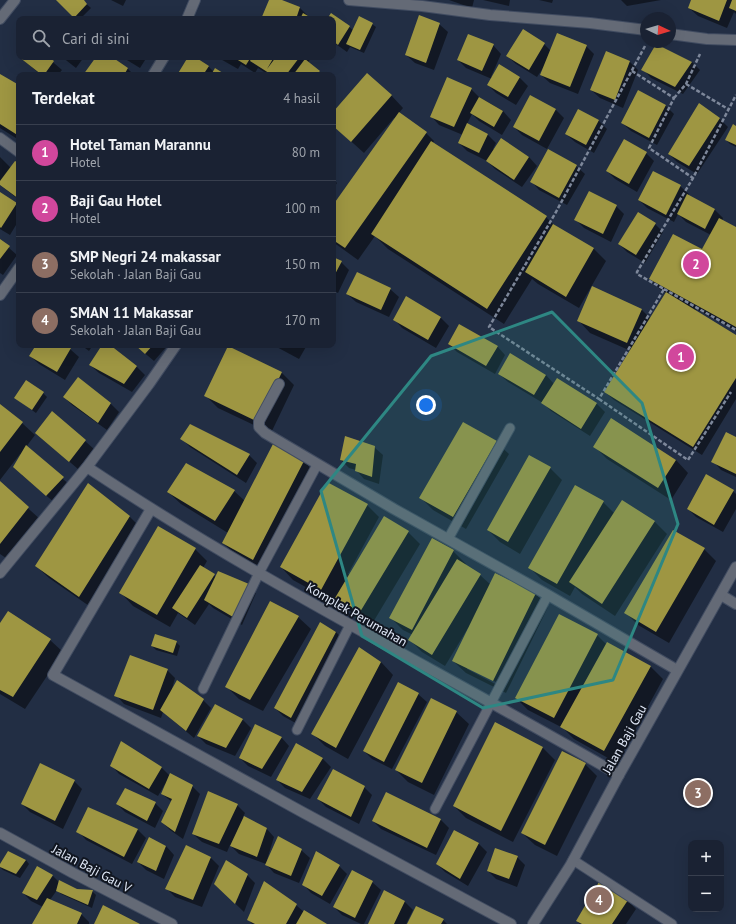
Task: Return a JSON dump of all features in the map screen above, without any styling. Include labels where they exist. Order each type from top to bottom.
[{"type":"street","points":[[0,19],[14,0]]},
{"type":"street","points":[[188,16],[195,0]]},
{"type":"street","points":[[349,0],[422,6],[490,15],[590,23],[640,29]]},
{"type":"street","points":[[676,35],[707,39],[736,40]]},
{"type":"street","points":[[155,72],[162,60]]},
{"type":"street","points":[[0,138],[16,150]]},
{"type":"street","points":[[0,295],[16,272]]},
{"type":"street","points":[[0,573],[87,467],[174,348]]},
{"type":"street","points":[[279,384],[261,418],[259,427],[264,433],[317,465],[548,595],[677,670]]},
{"type":"street","name":"Komplek Perumahan","points":[[87,467],[151,509],[259,573],[619,775]]},
{"type":"street","points":[[151,509],[53,675],[510,924]]},
{"type":"street","name":"Jalan Baji Gau","points":[[533,924],[573,860],[677,670],[736,567]]},
{"type":"street","points":[[721,595],[736,604]]},
{"type":"street","name":"Jalan Baji Gau V","points":[[0,833],[73,873],[172,924]]},
{"type":"lane","points":[[448,539],[510,428]]},
{"type":"lane","points":[[203,689],[259,573],[317,465]]},
{"type":"lane","points":[[435,810],[548,595]]},
{"type":"lane","points":[[297,730],[350,625]]},
{"type":"lane","points":[[573,860],[672,924]]},
{"type":"path","points":[[693,178],[649,148],[674,98],[686,84],[707,39]]},
{"type":"path","points":[[644,48],[556,212],[489,327],[599,399],[688,460],[731,392]]},
{"type":"path","points":[[632,71],[674,98]]},
{"type":"path","points":[[686,84],[728,109]]},
{"type":"path","points":[[736,95],[693,178],[637,272],[637,274],[736,330]]},
{"type":"path","points":[[599,399],[664,289]]},
{"type":"highlighted area","points":[[552,312],[642,403],[678,524],[613,680],[483,708],[362,636],[321,491],[431,356]]},
{"type":"building","points":[[56,0],[84,0],[87,4],[76,16],[72,16]]},
{"type":"building","points":[[269,0],[282,0],[300,7],[297,16],[262,16]]},
{"type":"building","points":[[691,0],[727,0],[719,21],[688,8]]},
{"type":"building","points":[[732,0],[736,0],[736,11],[729,8]]},
{"type":"building","points":[[419,15],[440,23],[426,63],[405,55]]},
{"type":"building","points":[[336,16],[350,26],[338,45],[336,43]]},
{"type":"building","points":[[359,16],[373,23],[360,50],[346,44]]},
{"type":"building","points":[[523,29],[545,43],[529,70],[506,56]]},
{"type":"building","points":[[557,33],[587,45],[570,87],[540,75]]},
{"type":"building","points":[[468,34],[494,44],[482,71],[457,60]]},
{"type":"building","points":[[654,48],[664,48],[692,62],[675,87],[641,70]]},
{"type":"building","points":[[606,51],[630,61],[615,100],[590,90]]},
{"type":"building","points":[[23,60],[54,61],[46,72],[38,72]]},
{"type":"building","points":[[94,60],[116,60],[128,68],[126,72],[85,72]]},
{"type":"building","points":[[186,60],[200,60],[209,66],[205,72],[179,72]]},
{"type":"building","points":[[238,60],[249,60],[246,65]]},
{"type":"building","points":[[272,60],[267,69],[274,60],[297,60],[288,72],[267,72],[250,61]]},
{"type":"building","points":[[304,60],[320,71],[319,72],[295,72]]},
{"type":"building","points":[[499,64],[520,77],[508,97],[487,85]]},
{"type":"building","points":[[215,68],[221,72],[213,72]]},
{"type":"building","points":[[367,73],[392,95],[351,142],[336,129],[336,109]]},
{"type":"building","points":[[0,74],[16,83],[16,134],[0,124]]},
{"type":"building","points":[[447,77],[472,88],[454,127],[430,117]]},
{"type":"building","points":[[638,90],[666,105],[649,138],[621,123]]},
{"type":"building","points":[[530,95],[556,109],[539,141],[513,127]]},
{"type":"building","points":[[479,97],[503,111],[494,127],[470,113]]},
{"type":"building","points":[[699,103],[720,118],[689,166],[668,154]]},
{"type":"building","points":[[578,109],[599,120],[586,145],[565,134]]},
{"type":"building","points":[[399,112],[427,132],[345,248],[336,242],[336,201]]},
{"type":"building","points":[[467,123],[488,134],[479,153],[458,143]]},
{"type":"building","points":[[733,124],[736,126],[736,145],[725,140]]},
{"type":"building","points":[[501,138],[529,157],[514,180],[486,161]]},
{"type":"building","points":[[624,139],[647,152],[629,184],[606,171]]},
{"type":"building","points":[[431,141],[547,216],[487,309],[371,234]]},
{"type":"building","points":[[548,149],[577,165],[559,198],[530,182]]},
{"type":"building","points":[[16,162],[16,197],[0,185],[0,181]]},
{"type":"building","points":[[653,171],[681,185],[666,215],[638,200]]},
{"type":"building","points":[[589,191],[617,205],[603,234],[574,220]]},
{"type":"building","points":[[0,192],[16,202],[16,205],[1,228]]},
{"type":"building","points":[[687,194],[715,209],[705,229],[677,214]]},
{"type":"building","points":[[638,212],[656,223],[636,255],[618,244]]},
{"type":"building","points":[[719,218],[736,227],[736,327],[649,279],[673,234],[702,249]]},
{"type":"building","points":[[553,224],[594,248],[566,297],[525,272]]},
{"type":"building","points":[[0,239],[10,246],[0,259]]},
{"type":"building","points":[[336,258],[342,261],[336,272]]},
{"type":"building","points":[[357,272],[391,288],[381,310],[346,294]]},
{"type":"building","points":[[592,286],[642,309],[627,343],[577,321]]},
{"type":"building","points":[[666,292],[736,335],[736,378],[693,447],[604,392]]},
{"type":"building","points":[[406,296],[441,317],[428,340],[393,320]]},
{"type":"building","points":[[459,324],[498,346],[486,366],[448,344]]},
{"type":"building","points":[[34,348],[71,348],[57,372],[29,356]]},
{"type":"building","points":[[100,348],[114,348],[137,366],[124,384],[89,365]]},
{"type":"building","points":[[138,348],[150,348],[145,354]]},
{"type":"building","points":[[227,348],[232,348],[282,372],[258,422],[204,396]]},
{"type":"building","points":[[510,353],[546,375],[534,395],[498,374]]},
{"type":"building","points":[[78,377],[111,403],[98,423],[63,397]]},
{"type":"building","points":[[557,378],[597,403],[581,429],[541,403]]},
{"type":"building","points":[[26,380],[44,392],[32,410],[14,398]]},
{"type":"building","points":[[0,404],[23,422],[0,452]]},
{"type":"building","points":[[52,411],[86,440],[69,462],[35,433]]},
{"type":"building","points":[[611,418],[676,460],[658,488],[593,447]]},
{"type":"building","points":[[463,422],[497,441],[453,517],[419,498]]},
{"type":"building","points":[[190,424],[250,454],[237,475],[180,439]]},
{"type":"building","points":[[726,432],[736,437],[736,474],[711,462]]},
{"type":"building","points":[[345,436],[375,446],[372,477],[355,471],[356,464],[340,460]]},
{"type":"building","points":[[273,444],[304,461],[253,560],[222,543]]},
{"type":"building","points":[[26,445],[64,477],[46,496],[13,467]]},
{"type":"building","points":[[529,455],[551,467],[508,542],[487,530]]},
{"type":"building","points":[[186,463],[235,490],[215,521],[167,492]]},
{"type":"building","points":[[706,474],[734,490],[714,525],[687,509]]},
{"type":"building","points":[[0,481],[29,507],[0,544]]},
{"type":"building","points":[[327,482],[368,504],[321,590],[280,567]]},
{"type":"building","points":[[88,483],[130,516],[79,597],[35,566]]},
{"type":"building","points":[[575,485],[604,501],[557,584],[528,568]]},
{"type":"building","points":[[622,500],[655,521],[602,604],[569,582]]},
{"type":"building","points":[[384,516],[409,531],[360,612],[335,598]]},
{"type":"building","points":[[158,526],[196,548],[157,615],[119,593]]},
{"type":"building","points":[[673,530],[705,548],[656,632],[624,613]]},
{"type":"building","points":[[432,538],[454,550],[412,630],[389,618]]},
{"type":"building","points":[[457,559],[481,574],[432,655],[408,640]]},
{"type":"building","points":[[200,565],[215,574],[187,618],[172,608]]},
{"type":"building","points":[[218,571],[249,584],[233,617],[204,600]]},
{"type":"building","points":[[495,573],[536,593],[493,681],[452,661]]},
{"type":"building","points":[[270,601],[299,616],[250,700],[225,687]]},
{"type":"building","points":[[8,611],[51,639],[13,697],[0,690],[0,623]]},
{"type":"building","points":[[559,614],[598,634],[554,718],[515,698]]},
{"type":"building","points":[[320,622],[336,632],[291,718],[274,708]]},
{"type":"building","points":[[155,634],[177,641],[173,653],[151,646]]},
{"type":"building","points":[[607,642],[651,666],[604,751],[560,727]]},
{"type":"building","points":[[359,647],[381,662],[336,748],[311,734]]},
{"type":"building","points":[[130,655],[168,669],[153,710],[114,696]]},
{"type":"building","points":[[177,680],[204,699],[186,731],[160,710]]},
{"type":"building","points":[[398,682],[419,693],[384,762],[363,751]]},
{"type":"building","points":[[431,698],[457,711],[422,783],[395,770]]},
{"type":"building","points":[[215,704],[243,719],[226,748],[197,736]]},
{"type":"building","points":[[495,722],[543,747],[501,831],[453,806]]},
{"type":"building","points":[[255,724],[282,737],[262,769],[239,758]]},
{"type":"building","points":[[121,741],[162,767],[149,789],[110,766]]},
{"type":"building","points":[[296,743],[323,758],[302,792],[276,780]]},
{"type":"building","points":[[562,751],[586,763],[545,845],[521,833]]},
{"type":"building","points":[[40,763],[75,780],[55,821],[21,804]]},
{"type":"building","points":[[333,769],[365,786],[351,817],[317,799]]},
{"type":"building","points":[[170,773],[193,785],[175,832],[161,822],[172,799],[161,794]]},
{"type":"building","points":[[125,788],[156,802],[147,821],[116,804]]},
{"type":"building","points":[[208,791],[238,804],[219,844],[192,834]]},
{"type":"building","points":[[386,792],[441,819],[427,848],[372,821]]},
{"type":"building","points":[[88,807],[138,829],[124,857],[76,832]]},
{"type":"building","points":[[244,816],[267,828],[257,857],[230,846]]},
{"type":"building","points":[[454,830],[479,843],[460,879],[436,864]]},
{"type":"building","points":[[278,836],[302,849],[291,876],[265,865]]},
{"type":"building","points":[[149,837],[166,846],[156,871],[137,862]]},
{"type":"building","points":[[186,845],[211,857],[193,900],[165,889]]},
{"type":"building","points":[[495,848],[518,856],[509,879],[487,871]]},
{"type":"building","points":[[8,851],[26,860],[16,874],[0,867],[0,864]]},
{"type":"building","points":[[316,851],[340,865],[322,896],[302,885]]},
{"type":"building","points":[[226,860],[248,874],[235,904],[214,884]]},
{"type":"building","points":[[37,866],[53,875],[37,900],[22,893]]},
{"type":"building","points":[[352,870],[373,881],[355,918],[333,907]]},
{"type":"building","points":[[59,880],[77,889],[93,890],[88,905],[56,891]]},
{"type":"building","points":[[264,881],[297,904],[286,924],[255,924],[247,920]]},
{"type":"building","points":[[599,882],[628,900],[612,924],[582,924],[576,921]]},
{"type":"building","points":[[384,890],[405,901],[394,924],[368,924]]},
{"type":"building","points":[[47,898],[82,913],[77,924],[32,924]]},
{"type":"building","points":[[103,905],[140,924],[94,924]]},
{"type":"building","points":[[416,906],[444,919],[441,924],[407,924]]},
{"type":"building","points":[[304,910],[327,924],[296,924]]},
{"type":"place","name":"Baji Gau Hotel","points":[[696,264]]},
{"type":"place","name":"Hotel Taman Marannu","points":[[681,357]]},
{"type":"place","name":"SMP Negri 24 makassar","points":[[698,793]]},
{"type":"place","name":"SMAN 11 Makassar","points":[[599,900]]}]
